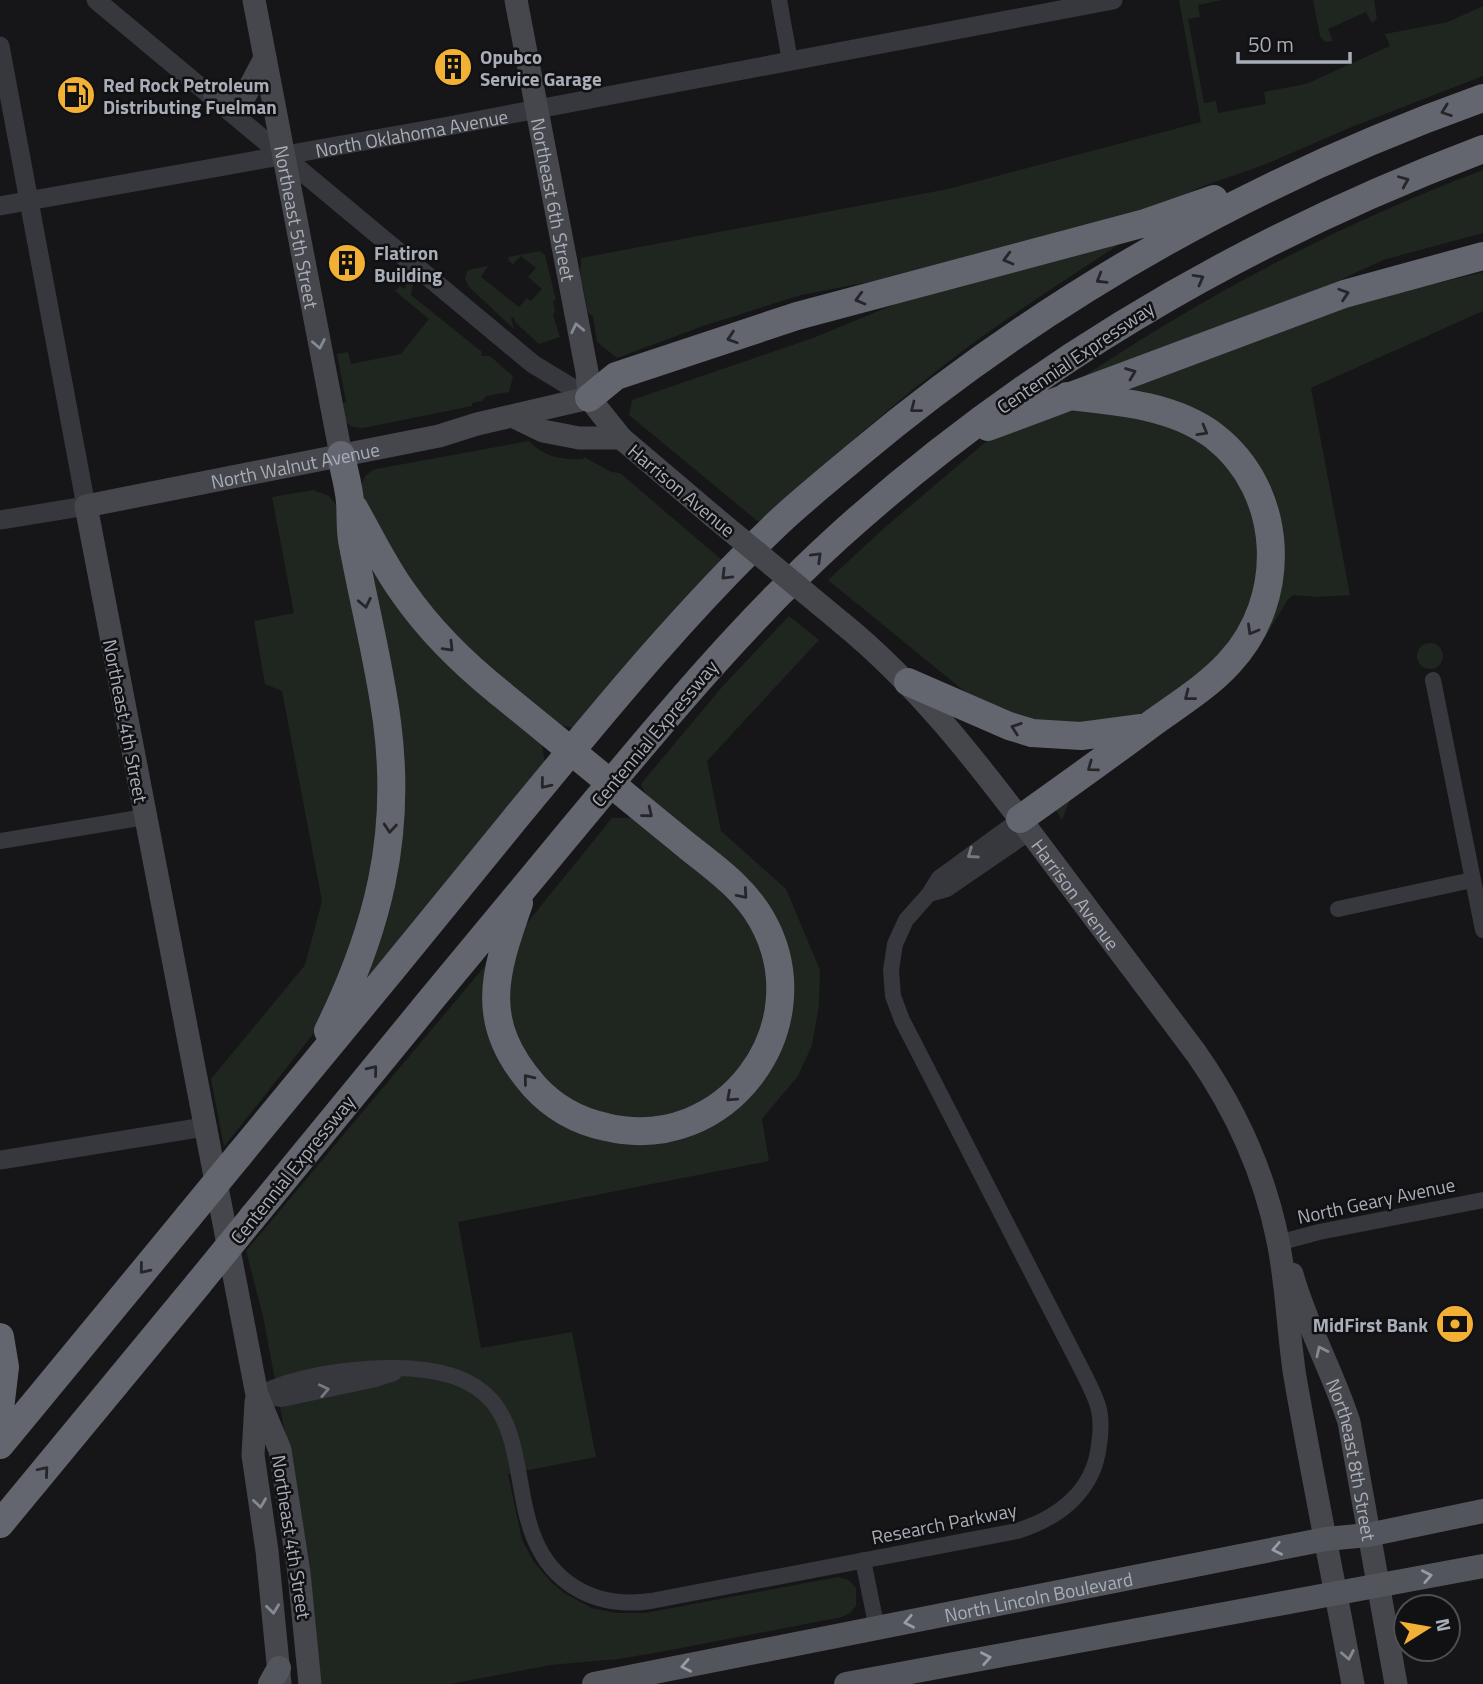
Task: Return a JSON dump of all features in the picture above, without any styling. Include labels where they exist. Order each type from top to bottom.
[{"type":"highway","points":[[589,398],[616,376],[797,316],[1145,223],[1335,155],[1483,97]]},
{"type":"highway","name":"Centennial Expressway","points":[[0,1524],[524,887],[671,711],[769,603],[877,503],[959,438],[1029,384],[1164,298],[1336,209],[1483,149]]},
{"type":"highway","points":[[0,1445],[639,668],[782,519],[889,428],[968,366],[1050,310],[1217,212],[1335,155]]},
{"type":"highway","points":[[959,438],[1344,294],[1483,256]]},
{"type":"highway","points":[[1025,825],[1229,663],[1256,624],[1264,607],[1271,572],[1272,550],[1266,513],[1247,472],[1213,435],[1161,411],[1116,401],[1067,396]]},
{"type":"highway","points":[[302,1079],[343,1000],[367,942],[379,900],[390,825],[391,786],[387,724],[351,536],[350,499],[341,456]]},
{"type":"highway","points":[[350,499],[403,593],[449,647],[500,693],[738,888],[761,919],[775,952],[780,1002],[769,1045],[749,1078],[719,1107],[699,1118],[678,1126],[632,1132],[577,1118],[541,1094],[513,1058],[503,1038],[495,989],[503,947],[524,887]]},
{"type":"highway","points":[[908,682],[1009,726],[1032,733],[1081,736],[1147,727]]},
{"type":"highway","points":[[0,1337],[5,1367],[0,1409]]},
{"type":"main road","name":"Northeast 5th Street","points":[[254,0],[341,456]]},
{"type":"main road","name":"Northeast 6th Street","points":[[516,0],[587,372],[589,398]]},
{"type":"main road","points":[[215,98],[236,98],[246,94],[265,58]]},
{"type":"main road","name":"North Walnut Avenue","points":[[86,506],[439,436],[477,424],[589,398]]},
{"type":"main road","name":"Harrison Avenue","points":[[589,398],[621,438],[870,646],[908,682],[959,741],[1025,825],[1196,1053]]},
{"type":"main road","points":[[514,417],[543,431],[579,438],[621,438]]},
{"type":"main road","name":"Northeast 4th Street","points":[[86,506],[257,1395],[280,1450],[299,1573],[310,1684]]},
{"type":"main road","name":"Northeast 8th Street","points":[[1196,1053],[1221,1090],[1245,1136],[1264,1188],[1278,1243],[1314,1336],[1339,1389],[1349,1422],[1396,1684]]},
{"type":"main road","name":"Northeast 8th Street","points":[[1278,1243],[1295,1375],[1353,1684]]},
{"type":"main road","name":"Northeast 4th Street","points":[[257,1395],[253,1455],[267,1551],[276,1679]]},
{"type":"main road","name":"North Lincoln Boulevard","points":[[594,1684],[1326,1539],[1368,1535],[1483,1511]]},
{"type":"main road","points":[[846,1684],[1483,1566]]},
{"type":"street","name":"Harrison Avenue","points":[[96,0],[533,364],[589,398]]},
{"type":"street","points":[[779,0],[790,61]]},
{"type":"street","name":"North Oklahoma Avenue","points":[[0,206],[790,61],[1043,7],[1113,0]]},
{"type":"street","name":"Northeast 4th Street","points":[[0,46],[86,506]]},
{"type":"street","name":"North Walnut Avenue","points":[[0,520],[86,506]]},
{"type":"street","points":[[1433,680],[1477,882],[1483,930]]},
{"type":"street","points":[[0,841],[145,817]]},
{"type":"street","name":"Research Parkway","points":[[257,1395],[279,1384],[296,1380],[375,1368],[410,1367],[436,1370],[461,1378],[484,1394],[501,1413],[515,1450],[529,1522],[536,1543],[568,1582],[589,1595],[614,1602],[638,1603],[1017,1531],[1048,1519],[1066,1507],[1085,1484],[1096,1460],[1100,1415],[1089,1385],[897,1009],[891,970],[895,944],[906,920],[939,878],[1025,825]]},
{"type":"street","points":[[1338,909],[1477,882]]},
{"type":"street","points":[[0,1160],[204,1127]]},
{"type":"street","name":"North Geary Avenue","points":[[1278,1243],[1319,1232],[1483,1200]]},
{"type":"street","points":[[863,1560],[877,1629]]},
{"type":"shaded area","points":[[1179,0],[1222,0],[1198,5],[1200,17],[1188,19],[1204,103],[1216,101],[1218,113],[1266,104],[1264,92],[1306,84],[1390,46],[1385,34],[1448,22],[1483,6],[1483,76],[1354,126],[1266,164],[1201,187],[1145,214],[885,279],[801,295],[703,326],[617,358],[597,342],[593,316],[588,313],[583,287],[580,287],[581,258],[948,189],[1201,122]]},
{"type":"shaded area","points":[[1313,0],[1374,0],[1377,18],[1372,23],[1366,12],[1328,29],[1333,41],[1325,42],[1320,36]]},
{"type":"shaded area","points":[[1483,170],[1483,233],[1383,260],[1269,313],[1080,379],[1176,318],[1275,263],[1378,213]]},
{"type":"shaded area","points":[[1129,238],[965,349],[860,434],[761,524],[629,415],[632,400],[813,338],[927,291]]},
{"type":"shaded area","points":[[540,251],[545,255],[556,300],[553,301],[553,315],[560,337],[539,344],[513,317],[514,329],[468,286],[465,278],[468,270],[488,266],[481,277],[519,307],[527,298],[531,301],[542,289],[528,277],[536,268],[521,256],[513,264],[508,257]]},
{"type":"shaded area","points":[[1483,272],[1483,311],[1311,388],[1350,595],[1294,595],[1288,599],[1255,654],[1238,674],[1070,800],[1062,820],[1053,806],[1254,644],[1262,484],[1116,388],[1306,316]]},
{"type":"shaded area","points":[[408,274],[414,279],[411,295],[482,352],[481,356],[490,356],[513,376],[509,392],[486,396],[482,401],[472,403],[472,406],[363,428],[353,427],[346,423],[341,403],[346,402],[337,354],[348,352],[351,364],[401,354],[429,319],[395,291],[400,286],[405,289]]},
{"type":"shaded area","points":[[1082,410],[1140,414],[1198,437],[1236,473],[1262,539],[1251,613],[1212,666],[1145,712],[1131,718],[1061,730],[980,704],[828,580],[882,530],[995,434],[1054,414]]},
{"type":"shaded area","points":[[529,441],[547,454],[568,459],[584,457],[611,472],[620,473],[723,561],[574,728],[554,724],[430,617],[362,498],[363,480],[376,469]]},
{"type":"shaded area","points":[[313,490],[329,496],[340,510],[382,743],[371,905],[313,1034],[224,1147],[211,1079],[305,965],[322,901],[282,691],[265,684],[254,621],[294,613],[272,497]]},
{"type":"shaded area","points":[[362,549],[541,740],[545,763],[356,993],[388,889]]},
{"type":"shaded area","points":[[789,616],[819,640],[707,761],[721,831],[786,889],[820,970],[819,1005],[812,1045],[798,1076],[762,1119],[769,1161],[458,1222],[481,1348],[572,1332],[596,1457],[508,1474],[522,1540],[534,1562],[551,1582],[564,1593],[592,1608],[616,1613],[645,1613],[838,1577],[849,1580],[856,1588],[856,1606],[842,1617],[660,1652],[551,1665],[450,1684],[321,1684],[301,1519],[263,1316],[246,1251],[489,961],[497,1044],[610,1137],[738,1100],[785,958],[649,802],[641,784],[722,687]]},
{"type":"shaded area","points":[[1430,643],[1439,647],[1443,656],[1439,665],[1430,669],[1421,665],[1417,656],[1421,647]]},
{"type":"shaded area","points":[[612,818],[634,818],[741,901],[772,971],[755,1055],[707,1105],[647,1124],[566,1104],[509,1033],[510,944]]},
{"type":"place","name":"Opubco Service Garage","points":[[453,67]]},
{"type":"place","name":"Red Rock Petroleum Distributing Fuelman","points":[[76,95]]},
{"type":"place","name":"Flatiron Building","points":[[347,263]]},
{"type":"place","name":"MidFirst Bank","points":[[1455,1324]]}]
